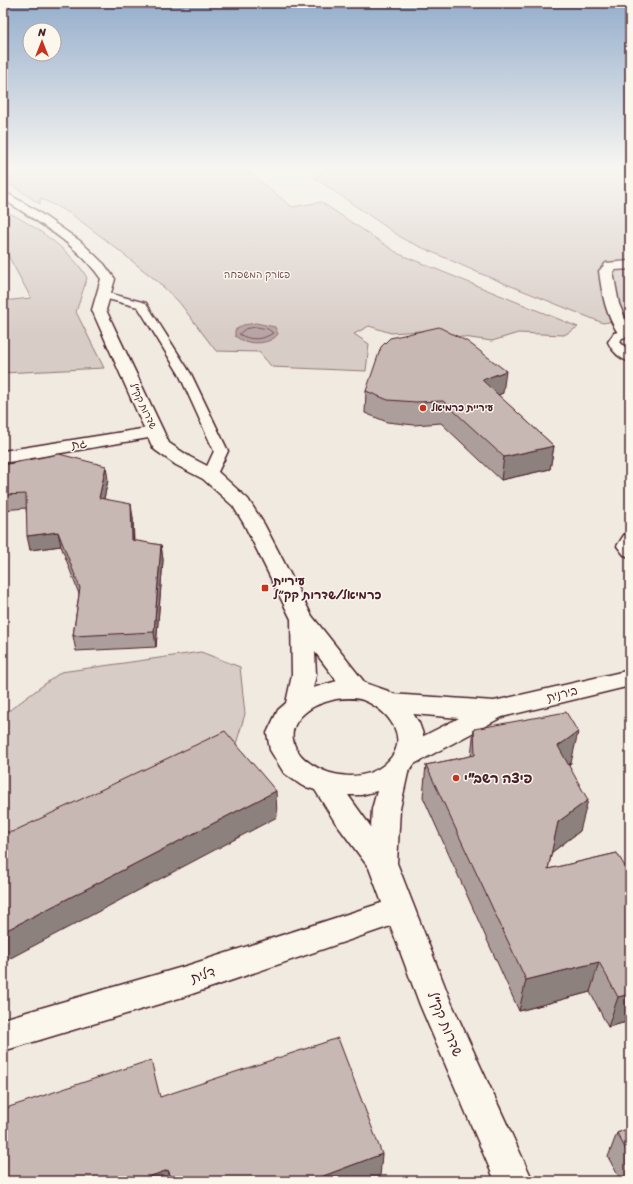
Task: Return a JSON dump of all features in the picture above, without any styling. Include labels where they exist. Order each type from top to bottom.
[{"type":"street","name":"שדרות קק\"ל","points":[[47,224],[70,240],[103,271],[108,279],[99,310],[161,446],[183,461],[210,475],[240,503],[254,524],[302,619]]},
{"type":"street","points":[[627,333],[618,324],[613,308],[606,271],[611,266],[630,265]]},
{"type":"street","name":"גת","points":[[3,457],[154,432]]},
{"type":"street","points":[[302,619],[358,691]]},
{"type":"street","points":[[298,703],[304,675],[302,619]]},
{"type":"street","name":"בירנית","points":[[390,703],[443,708],[495,710],[630,678]]},
{"type":"street","points":[[382,863],[386,809],[401,763],[410,748],[411,736],[408,724],[401,713],[390,703],[379,697],[358,691],[334,690],[315,694],[298,703],[287,714],[280,728],[280,743],[286,757],[297,770],[313,780],[333,785],[350,786],[368,784],[383,778],[401,763]]},
{"type":"street","name":"בירנית","points":[[401,763],[495,710]]},
{"type":"street","points":[[325,783],[345,814],[382,863]]},
{"type":"street","name":"שדרות קק\"ל","points":[[382,863],[436,1006],[514,1181]]},
{"type":"street","name":"דלית","points":[[3,1035],[186,981],[400,910]]},
{"type":"lane","points":[[104,295],[142,305],[185,374],[221,451],[210,475]]},
{"type":"lane","points":[[627,333],[618,336],[614,342],[617,348],[630,358]]},
{"type":"lane","points":[[630,538],[625,546],[630,552]]},
{"type":"green space","points":[[3,224],[29,224],[62,248],[81,268],[87,278],[76,312],[104,368],[3,373],[3,301],[31,298],[3,246]]},
{"type":"green space","name":"פארק המשפחה","points":[[85,224],[354,224],[399,254],[578,327],[564,335],[518,333],[492,341],[420,331],[391,333],[369,326],[354,334],[369,344],[366,371],[272,367],[259,352],[216,351],[179,302],[157,281]]},
{"type":"green space","points":[[382,224],[630,224],[630,318],[603,323],[479,273],[405,240]]},
{"type":"green space","points":[[201,652],[240,667],[245,714],[236,744],[3,839],[3,715],[61,672]]},
{"type":"water","points":[[256,323],[275,327],[278,334],[269,341],[257,343],[245,341],[235,336],[235,330],[243,325]]},
{"type":"building","points":[[439,327],[468,342],[506,371],[482,380],[554,446],[504,457],[443,401],[416,402],[388,400],[366,391],[381,347],[390,338]]},
{"type":"building","points":[[59,454],[106,466],[99,498],[131,504],[132,540],[161,545],[154,632],[73,636],[80,588],[58,532],[27,536],[26,494],[3,495],[3,465]]},
{"type":"building","points":[[566,712],[578,732],[558,746],[588,800],[558,822],[548,869],[617,853],[630,875],[630,994],[618,997],[599,962],[526,980],[426,765],[475,755],[474,729]]},
{"type":"building","points":[[225,731],[276,791],[3,932],[3,832],[12,832]]},
{"type":"building","points":[[338,1038],[382,1154],[310,1181],[173,1181],[168,1170],[137,1181],[3,1181],[3,1109],[151,1060],[160,1097]]},
{"type":"building","points":[[630,1128],[630,1157],[617,1133]]},
{"type":"place","name":"עיריית כרמיאל","points":[[423,408]]},
{"type":"place","name":"עיריית כרמיאל/שדרות קק״ל","points":[[265,588]]},
{"type":"place","name":"פיצה רשב\"י","points":[[456,778]]}]
